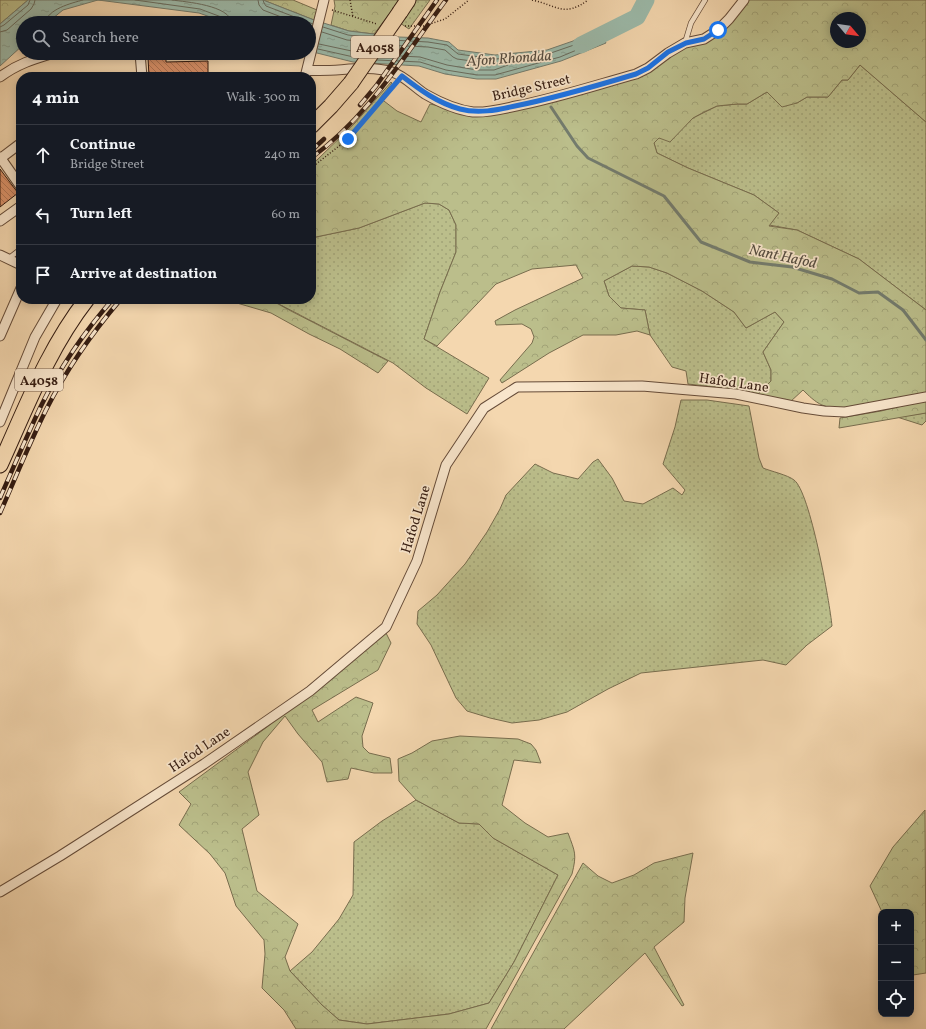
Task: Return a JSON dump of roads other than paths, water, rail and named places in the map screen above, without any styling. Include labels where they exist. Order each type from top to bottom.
[{"type":"main road","name":"A4058","points":[[316,121],[351,83],[404,6]]},
{"type":"main road","name":"A4058","points":[[0,465],[46,364],[75,314],[83,304]]},
{"type":"street","points":[[316,36],[324,0]]},
{"type":"street","name":"Bridge Street","points":[[316,73],[355,68],[384,70],[402,76],[426,94],[460,109],[474,112],[488,111],[553,98],[636,74],[648,68],[668,52],[686,43],[704,39],[718,30],[744,0]]},
{"type":"street","points":[[0,77],[24,62],[31,60]]},
{"type":"street","points":[[141,60],[142,72]]},
{"type":"street","points":[[307,72],[310,60]]},
{"type":"street","points":[[16,146],[0,157],[16,180]]},
{"type":"street","points":[[0,221],[16,210]]},
{"type":"street","points":[[4,257],[16,263]]},
{"type":"street","points":[[0,336],[16,299]]},
{"type":"street","points":[[0,422],[35,337],[54,304]]},
{"type":"street","name":"Hafod Lane","points":[[0,892],[67,852],[204,764],[310,691],[386,627],[417,561],[446,465],[484,408],[517,387],[642,386],[736,394],[803,408],[845,412],[926,397]]},
{"type":"lane","points":[[686,43],[691,23],[705,0]]},
{"type":"lane","points":[[4,257],[16,251]]},
{"type":"water","points":[[28,0],[98,0],[63,10],[56,16],[16,16],[16,51],[0,66],[0,24]]},
{"type":"water","points":[[98,0],[263,0],[304,16],[207,16],[199,13]]},
{"type":"water","points":[[316,21],[349,31],[398,37],[428,38],[449,42],[458,50],[495,55],[547,50],[573,41],[599,29],[606,43],[561,61],[496,79],[477,79],[445,74],[419,66],[353,62],[316,53]]},
{"type":"waterway","name":"Afon Rhondda","points":[[581,45],[637,17],[646,0]]},
{"type":"waterway","name":"Nant Hafod","points":[[551,107],[577,146],[588,158],[664,196],[701,242],[750,262],[792,267],[832,279],[859,293],[878,292],[903,310],[926,340]]},
{"type":"railway","points":[[360,105],[376,86],[437,0]]},
{"type":"railway","points":[[316,154],[331,142],[368,105],[400,64],[446,0]]},
{"type":"railway","points":[[316,146],[324,139]]},
{"type":"railway","points":[[0,498],[40,408],[55,379],[92,324],[109,304]]},
{"type":"railway","points":[[0,513],[54,395],[80,352],[117,304]]}]
